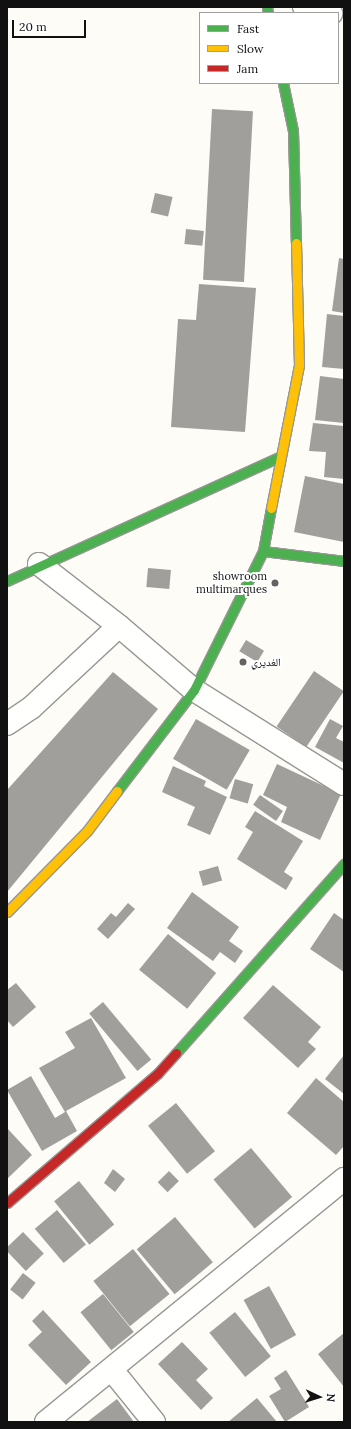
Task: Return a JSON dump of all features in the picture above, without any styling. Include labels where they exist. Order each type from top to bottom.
[{"type":"main road","points":[[7,912],[86,831],[194,690],[263,551],[299,365],[292,131],[283,84]]},
{"type":"main road","points":[[7,581],[39,564],[281,456]]},
{"type":"main road","points":[[263,551],[344,561]]},
{"type":"main road","points":[[7,1203],[158,1073],[344,864]]},
{"type":"street","points":[[304,7],[326,12]]},
{"type":"street","points":[[39,564],[120,626],[194,690],[344,784]]},
{"type":"street","points":[[7,724],[31,708],[120,626]]},
{"type":"street","points":[[46,1422],[112,1370],[344,1179]]},
{"type":"street","points":[[112,1370],[154,1422]]},
{"type":"building","points":[[212,109],[253,111],[244,282],[203,280]]},
{"type":"building","points":[[155,193],[173,197],[168,217],[151,212]]},
{"type":"building","points":[[186,229],[204,231],[202,246],[184,244]]},
{"type":"building","points":[[339,258],[344,259],[344,313],[332,311]]},
{"type":"building","points":[[199,284],[256,288],[245,432],[171,427],[178,319],[196,320]]},
{"type":"building","points":[[327,314],[344,316],[344,369],[322,367]]},
{"type":"building","points":[[320,376],[344,379],[344,423],[315,420]]},
{"type":"building","points":[[313,423],[344,426],[344,479],[324,477],[326,452],[309,451]]},
{"type":"building","points":[[305,476],[344,484],[344,542],[294,532]]},
{"type":"building","points":[[148,568],[171,570],[169,589],[146,587]]},
{"type":"building","points":[[246,640],[264,651],[257,662],[239,651]]},
{"type":"building","points":[[314,671],[344,691],[306,747],[277,727]]},
{"type":"building","points":[[113,672],[158,709],[7,892],[7,790]]},
{"type":"building","points":[[196,719],[250,750],[227,790],[173,759]]},
{"type":"building","points":[[330,719],[343,726],[336,738],[344,742],[344,763],[315,747]]},
{"type":"building","points":[[277,764],[341,794],[320,840],[281,822],[287,807],[263,795]]},
{"type":"building","points":[[173,766],[206,781],[204,786],[227,797],[210,835],[187,825],[195,807],[162,792]]},
{"type":"building","points":[[235,779],[253,784],[248,803],[229,798]]},
{"type":"building","points":[[260,795],[283,811],[276,821],[253,805]]},
{"type":"building","points":[[255,811],[303,841],[284,872],[293,878],[286,890],[237,859],[253,832],[245,827]]},
{"type":"building","points":[[218,866],[222,880],[203,886],[199,872]]},
{"type":"building","points":[[192,892],[239,927],[229,941],[243,951],[235,963],[220,952],[213,961],[167,928]]},
{"type":"building","points":[[128,903],[135,909],[108,939],[97,929],[111,913],[116,917]]},
{"type":"building","points":[[334,913],[344,920],[344,972],[310,949]]},
{"type":"building","points":[[168,934],[216,973],[187,1009],[139,970]]},
{"type":"building","points":[[16,983],[36,1007],[13,1027],[7,1020],[7,990]]},
{"type":"building","points":[[273,985],[321,1027],[308,1042],[316,1049],[298,1068],[243,1018]]},
{"type":"building","points":[[103,1002],[151,1059],[137,1071],[89,1014]]},
{"type":"building","points":[[91,1018],[126,1078],[66,1111],[77,1131],[42,1151],[7,1090],[31,1076],[55,1118],[65,1112],[39,1068],[75,1048],[65,1032]]},
{"type":"building","points":[[344,1055],[344,1094],[325,1079]]},
{"type":"building","points":[[316,1078],[344,1102],[344,1146],[336,1155],[287,1113]]},
{"type":"building","points":[[176,1103],[215,1151],[187,1174],[148,1126]]},
{"type":"building","points":[[7,1128],[32,1155],[7,1179]]},
{"type":"building","points":[[251,1148],[292,1197],[255,1229],[213,1179]]},
{"type":"building","points":[[113,1169],[125,1179],[115,1192],[104,1183]]},
{"type":"building","points":[[169,1171],[179,1181],[168,1192],[158,1182]]},
{"type":"building","points":[[79,1181],[114,1225],[89,1245],[54,1201]]},
{"type":"building","points":[[57,1210],[86,1244],[64,1263],[35,1229]]},
{"type":"building","points":[[175,1217],[213,1262],[175,1294],[137,1249]]},
{"type":"building","points":[[23,1232],[44,1254],[26,1271],[7,1251],[7,1247]]},
{"type":"building","points":[[133,1249],[170,1294],[130,1326],[93,1281]]},
{"type":"building","points":[[23,1273],[36,1283],[23,1299],[10,1290]]},
{"type":"building","points":[[269,1286],[296,1335],[271,1349],[244,1300]]},
{"type":"building","points":[[103,1294],[134,1332],[111,1350],[80,1312]]},
{"type":"building","points":[[43,1310],[91,1362],[66,1385],[28,1345],[42,1332],[32,1321]]},
{"type":"building","points":[[235,1312],[271,1356],[245,1377],[209,1333]]},
{"type":"building","points":[[344,1333],[344,1387],[318,1354]]},
{"type":"building","points":[[182,1342],[208,1369],[196,1380],[213,1398],[201,1410],[158,1364]]},
{"type":"building","points":[[286,1370],[309,1407],[285,1422],[269,1396],[281,1389],[274,1378]]},
{"type":"building","points":[[257,1398],[277,1422],[228,1422]]},
{"type":"building","points":[[117,1399],[134,1422],[87,1422]]},
{"type":"traffic: fast","points":[[267,7],[268,12]]},
{"type":"traffic: fast","points":[[283,84],[293,131],[296,243]]},
{"type":"traffic: fast","points":[[7,581],[281,456]]},
{"type":"traffic: fast","points":[[117,791],[194,690],[263,551],[271,508]]},
{"type":"traffic: fast","points":[[263,551],[344,561]]},
{"type":"traffic: fast","points":[[176,1053],[344,864]]},
{"type":"traffic: slow","points":[[271,508],[299,365],[296,243]]},
{"type":"traffic: slow","points":[[7,912],[87,831],[117,791]]},
{"type":"traffic: jam","points":[[7,1203],[158,1073],[176,1053]]},
{"type":"place","name":"showroom multimarques","points":[[275,583]]},
{"type":"place","name":"الغديري","points":[[243,662]]}]
